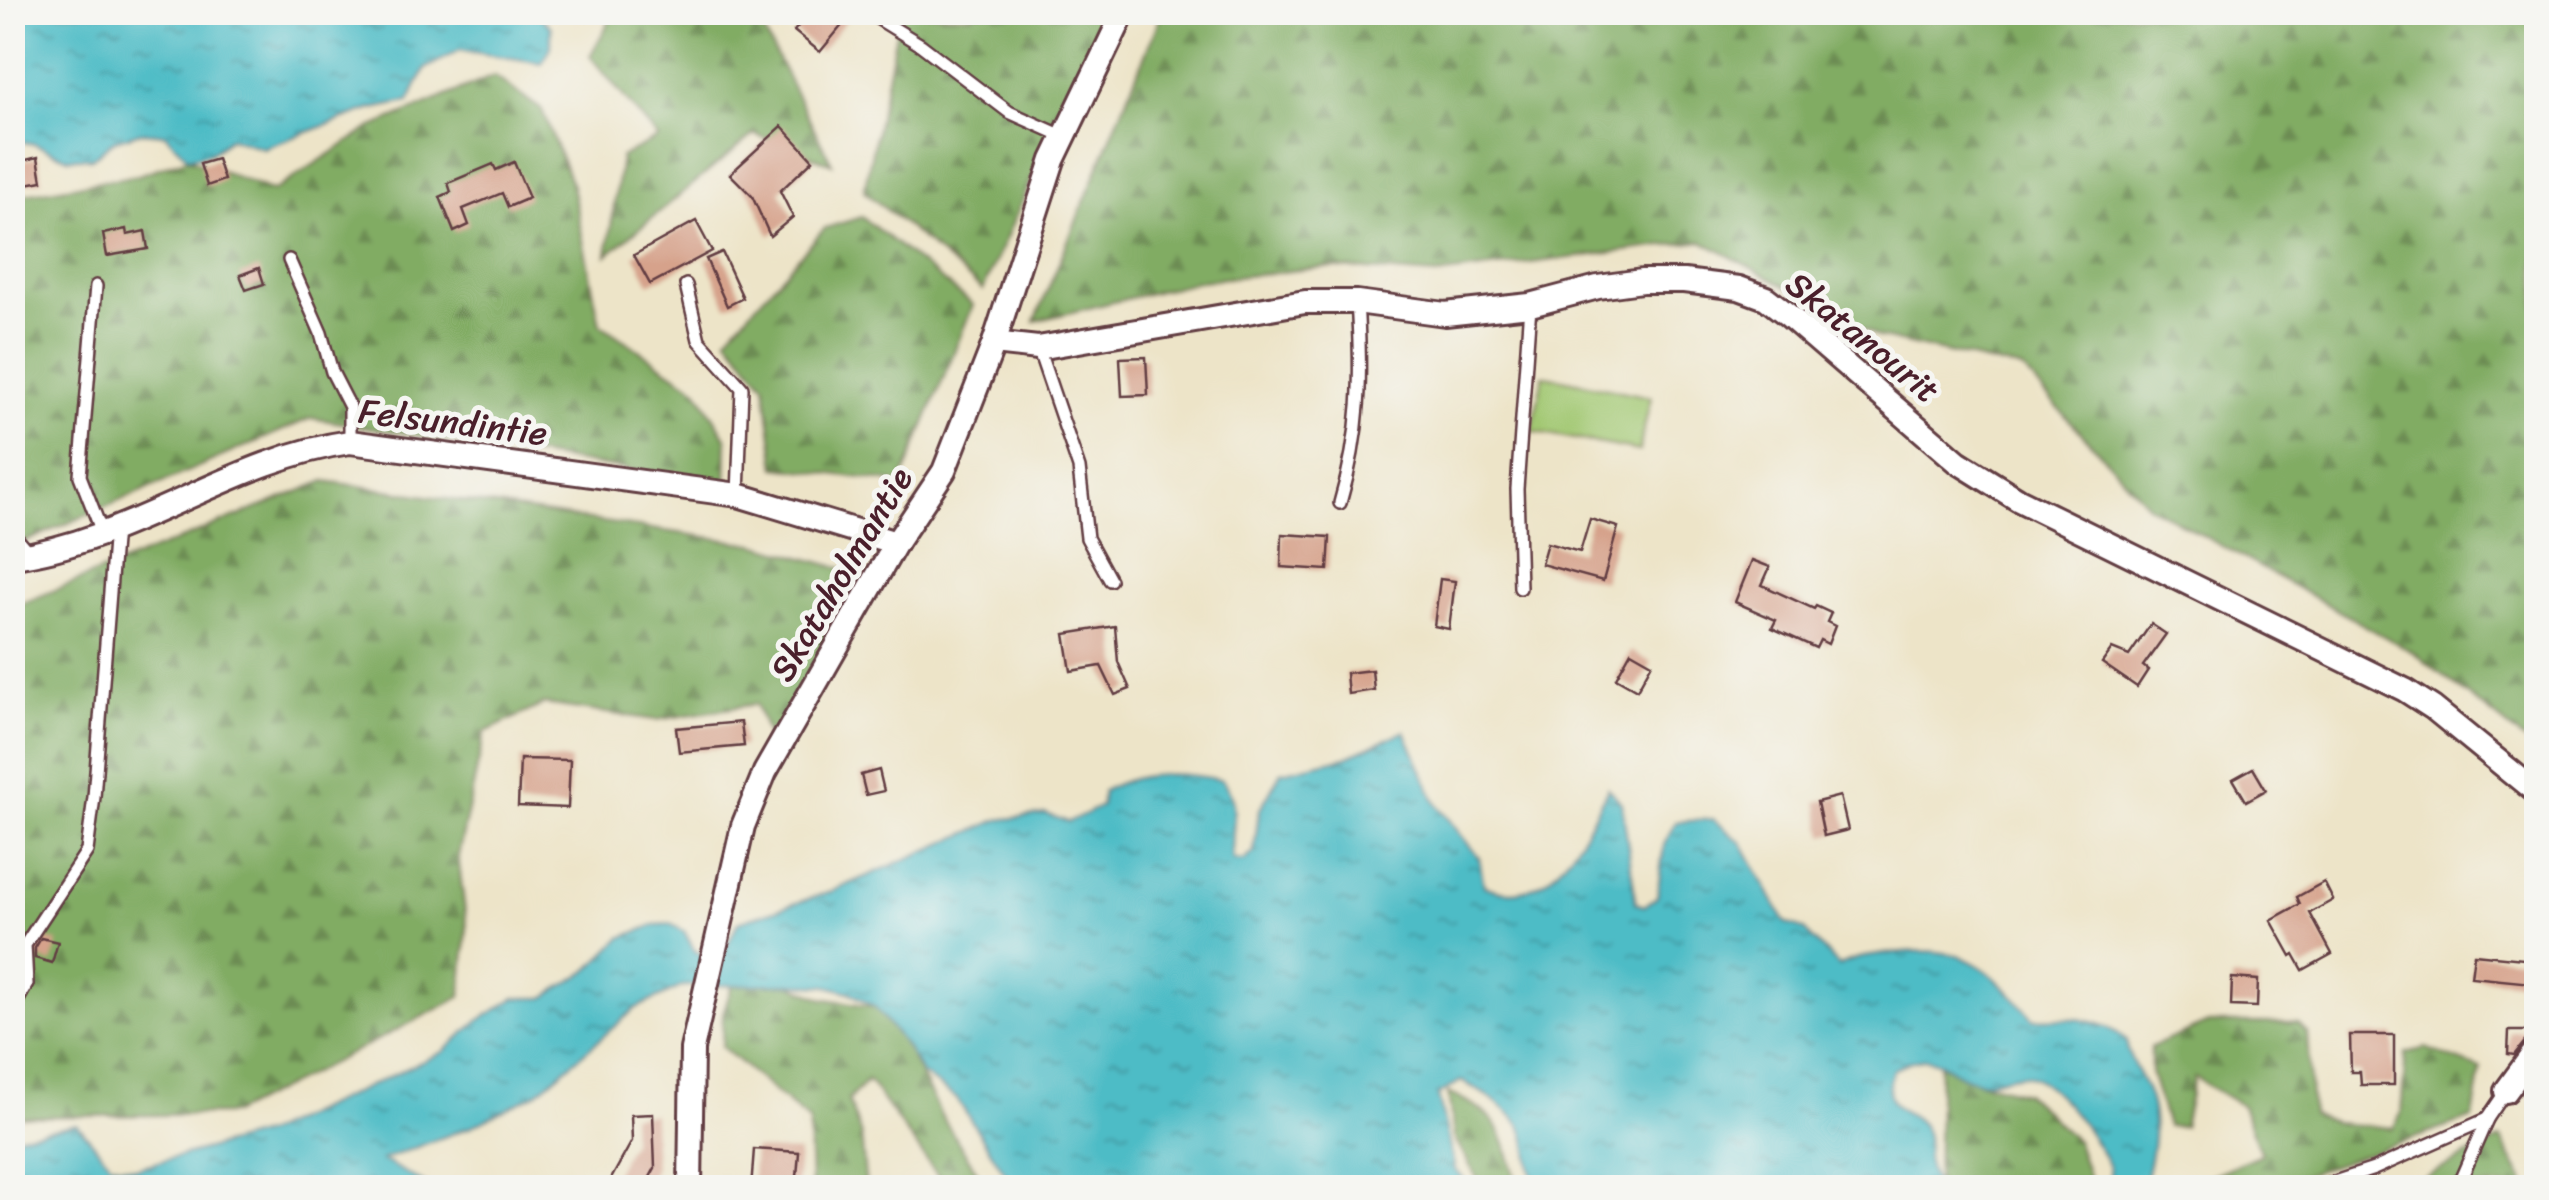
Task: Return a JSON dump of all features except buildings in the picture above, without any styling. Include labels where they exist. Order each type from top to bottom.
[{"type":"street","name":"Skataholmantie","points":[[690,1188],[692,1049],[744,826],[765,772],[896,543],[944,471],[994,343],[1053,160],[1124,12]]},
{"type":"street","name":"Skatanourit","points":[[994,343],[1038,348],[1305,302],[1357,302],[1444,314],[1530,305],[1598,287],[1642,281],[1684,281],[1739,288],[1766,298],[1958,462],[2018,500],[2405,690],[2536,792]]},
{"type":"street","name":"Felsundintie","points":[[22,556],[108,530],[312,447],[350,442],[738,494],[896,543]]},
{"type":"street","points":[[2506,1091],[2536,1050]]},
{"type":"lane","points":[[874,16],[921,45],[1009,112],[1065,137]]},
{"type":"lane","points":[[290,260],[321,333],[332,372],[350,407],[350,442]]},
{"type":"lane","points":[[686,285],[699,340],[742,388],[738,494]]},
{"type":"lane","points":[[12,1010],[28,984],[25,945],[86,851],[94,797],[108,530],[80,476],[96,286]]},
{"type":"lane","points":[[1340,503],[1355,454],[1360,388],[1357,302]]},
{"type":"lane","points":[[1520,588],[1517,488],[1530,305]]},
{"type":"lane","points":[[1038,348],[1079,468],[1087,538],[1110,580]]},
{"type":"lane","points":[[12,532],[22,556]]},
{"type":"lane","points":[[2457,1188],[2487,1119],[2506,1091]]},
{"type":"lane","points":[[2316,1188],[2374,1170],[2487,1119]]},
{"type":"green space","points":[[614,13],[780,13],[763,30],[832,164],[754,134],[607,255],[621,157],[658,138],[590,56]]},
{"type":"green space","points":[[900,13],[1105,13],[983,290],[864,191]]},
{"type":"green space","points":[[1162,13],[2536,13],[2536,749],[2414,653],[2148,505],[2023,370],[1878,337],[1702,241],[1436,275],[1326,267],[1200,281],[1035,321]]},
{"type":"green space","points":[[494,76],[542,110],[572,186],[600,324],[697,389],[727,439],[726,486],[311,418],[13,547],[13,196],[138,175],[188,158],[273,191],[370,128]]},
{"type":"green space","points":[[862,217],[973,305],[901,483],[776,467],[765,385],[727,337],[825,228]]},
{"type":"green space","points":[[1543,375],[1651,397],[1639,451],[1532,431]]},
{"type":"green space","points":[[325,481],[754,544],[855,572],[789,718],[767,734],[756,704],[656,720],[544,704],[485,732],[458,856],[467,928],[461,997],[232,1114],[13,1117],[13,607]]},
{"type":"green space","points":[[733,984],[790,984],[821,998],[875,1007],[907,1048],[942,1117],[987,1187],[946,1187],[868,1080],[848,1100],[861,1135],[866,1187],[811,1187],[809,1121],[722,1047],[723,1013]]},
{"type":"green space","points":[[2208,1023],[2298,1023],[2307,1033],[2312,1114],[2335,1123],[2393,1128],[2401,1114],[2406,1053],[2426,1048],[2481,1069],[2473,1118],[2270,1187],[2195,1187],[2207,1177],[2261,1154],[2242,1106],[2194,1077],[2183,1126],[2167,1126],[2151,1072],[2151,1047]]},
{"type":"green space","points":[[1940,1059],[1978,1081],[2025,1093],[2077,1142],[2092,1187],[1937,1188]]},
{"type":"green space","points":[[1448,1093],[1477,1107],[1494,1123],[1515,1175],[1509,1187],[1482,1187],[1454,1137]]},
{"type":"green space","points":[[2501,1139],[2527,1187],[2402,1188]]},
{"type":"water","points":[[12,13],[536,13],[551,27],[551,47],[542,63],[460,50],[425,69],[409,102],[372,109],[263,148],[230,138],[211,153],[188,158],[165,134],[141,132],[115,140],[92,158],[68,158],[13,140]]},
{"type":"water","points":[[1405,731],[1436,803],[1479,858],[1484,886],[1507,892],[1528,889],[1546,880],[1576,847],[1608,788],[1622,804],[1636,903],[1644,906],[1657,897],[1664,845],[1676,822],[1713,819],[1742,843],[1785,922],[1803,929],[1839,966],[1858,958],[1892,953],[1940,952],[1958,956],[1988,972],[2034,1019],[2083,1020],[2116,1032],[2126,1040],[2152,1111],[2152,1144],[2143,1187],[2110,1187],[2109,1168],[2094,1141],[2061,1098],[2037,1079],[2019,1075],[1979,1081],[1921,1059],[1893,1070],[1890,1096],[1926,1133],[1928,1161],[1937,1187],[1540,1187],[1520,1125],[1497,1103],[1461,1081],[1438,1095],[1455,1170],[1471,1187],[1014,1187],[957,1099],[922,1074],[875,1007],[849,992],[827,986],[790,984],[683,986],[636,1008],[537,1093],[470,1127],[382,1160],[431,1187],[13,1187],[12,1137],[77,1124],[111,1164],[136,1168],[267,1133],[443,1052],[478,1021],[515,998],[544,998],[590,969],[621,938],[654,925],[670,924],[684,931],[694,950],[707,958],[725,950],[738,922],[830,892],[998,820],[1046,814],[1068,822],[1101,806],[1103,791],[1131,779],[1177,774],[1222,780],[1234,809],[1233,860],[1244,861],[1254,852],[1259,811],[1281,772],[1346,757]]}]
